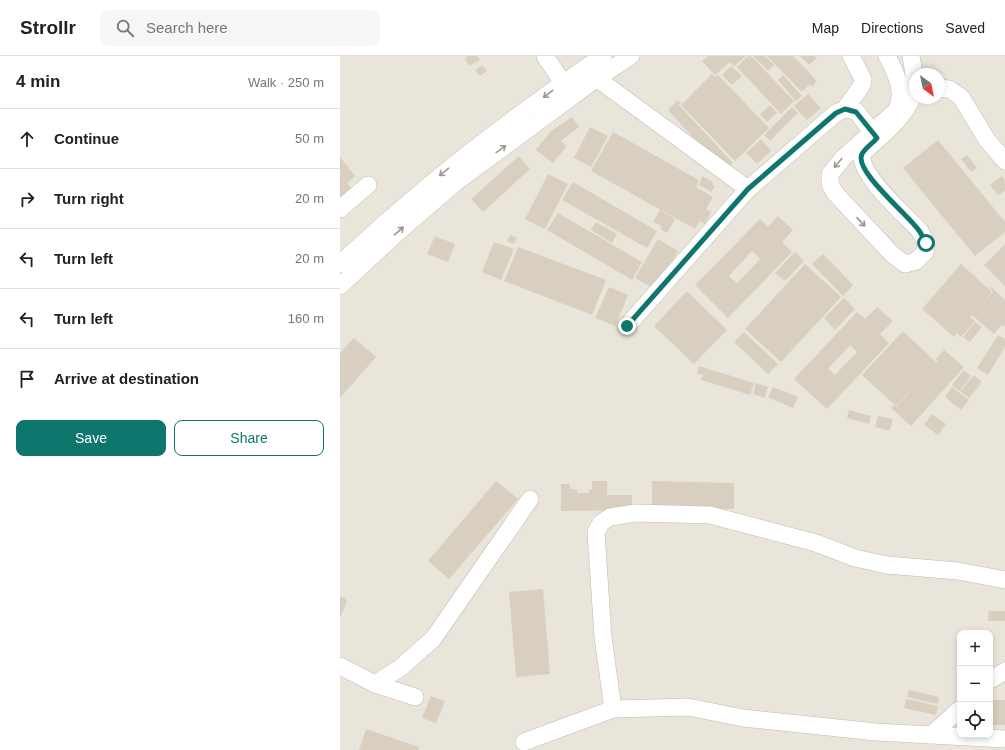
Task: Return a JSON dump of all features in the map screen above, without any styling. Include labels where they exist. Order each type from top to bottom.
[{"type":"street","points":[[546,56],[563,83]]},
{"type":"street","points":[[342,258],[375,242],[455,183],[590,74],[603,56]]},
{"type":"street","points":[[340,286],[375,242],[446,170],[563,83],[590,74],[631,56]]},
{"type":"street","points":[[627,326],[748,189],[836,113],[845,109],[862,85],[863,79],[851,56]]},
{"type":"street","points":[[887,56],[900,85],[901,100],[897,110],[875,135],[862,154],[861,160],[872,179],[920,232],[926,243],[925,252],[916,261],[905,264],[893,255],[835,192],[830,184],[830,174],[835,166],[875,135],[898,121],[910,104]]},
{"type":"street","points":[[911,56],[913,68]]},
{"type":"street","points":[[590,74],[748,189]]},
{"type":"street","points":[[945,89],[949,89],[961,97],[987,140],[1005,161]]},
{"type":"street","points":[[845,109],[856,112],[875,135]]},
{"type":"street","points":[[340,209],[368,185]]},
{"type":"street","points":[[375,684],[400,668],[433,639],[530,499]]},
{"type":"street","points":[[614,709],[603,637],[596,532],[601,523],[610,517],[636,513],[710,515],[816,544],[855,558],[887,565],[958,571],[1005,580]]},
{"type":"street","points":[[340,666],[375,684],[415,697]]},
{"type":"street","points":[[993,678],[1005,671]]},
{"type":"street","points":[[524,742],[614,709],[688,707],[743,718],[876,732],[1005,739]]},
{"type":"street","points":[[931,735],[957,712]]},
{"type":"shaded area","points":[[340,56],[1005,56],[1005,750],[340,750]]},
{"type":"building","points":[[468,56],[477,56],[480,60],[469,66],[465,58]]},
{"type":"building","points":[[708,56],[746,56],[734,66],[730,62],[715,75],[702,61]]},
{"type":"building","points":[[748,56],[751,56],[794,101],[781,114],[737,67]]},
{"type":"building","points":[[753,56],[765,56],[774,65],[768,71]]},
{"type":"building","points":[[767,56],[793,56],[817,81],[812,87],[810,84],[802,92]]},
{"type":"building","points":[[800,56],[814,56],[817,58],[809,65]]},
{"type":"building","points":[[482,65],[487,71],[480,76],[475,70]]},
{"type":"building","points":[[731,66],[742,76],[732,85],[722,75]]},
{"type":"building","points":[[712,74],[715,77],[718,75],[769,128],[735,161],[681,105]]},
{"type":"building","points":[[783,75],[802,96],[796,101],[778,80]]},
{"type":"building","points":[[808,94],[821,108],[807,120],[794,106]]},
{"type":"building","points":[[678,100],[681,103],[679,105],[733,163],[724,171],[668,110]]},
{"type":"building","points":[[770,105],[777,113],[767,122],[760,114]]},
{"type":"building","points":[[792,107],[798,113],[770,141],[764,135]]},
{"type":"building","points":[[572,117],[579,127],[561,141],[567,146],[553,163],[536,150],[550,132]]},
{"type":"building","points":[[590,127],[608,136],[591,167],[574,158]]},
{"type":"building","points":[[613,132],[699,180],[696,187],[713,197],[706,209],[711,212],[705,224],[700,221],[695,229],[591,171]]},
{"type":"building","points":[[761,139],[771,151],[757,164],[746,153]]},
{"type":"building","points":[[938,140],[1005,222],[1005,232],[975,256],[903,168]]},
{"type":"building","points":[[967,155],[977,168],[971,172],[961,159]]},
{"type":"building","points":[[519,156],[530,169],[483,212],[471,199]]},
{"type":"building","points":[[340,157],[355,176],[347,183],[355,193],[340,205]]},
{"type":"building","points":[[548,174],[568,184],[545,229],[525,219]]},
{"type":"building","points":[[702,176],[713,182],[712,184],[715,186],[711,192],[699,185]]},
{"type":"building","points":[[1002,176],[1005,181],[1005,191],[998,195],[990,185]]},
{"type":"building","points":[[573,182],[657,231],[647,248],[562,200]]},
{"type":"building","points":[[660,210],[675,219],[667,233],[660,229],[662,226],[653,222]]},
{"type":"building","points":[[558,213],[642,262],[632,280],[547,230]]},
{"type":"building","points":[[778,216],[793,230],[782,242],[792,252],[728,318],[695,285],[760,219],[768,227]],"holes":[[[752,251],[760,259],[737,283],[729,276]]]},
{"type":"building","points":[[596,222],[617,234],[612,243],[591,230]]},
{"type":"building","points":[[510,235],[517,238],[514,244],[507,241]]},
{"type":"building","points":[[435,236],[455,244],[448,262],[427,254]]},
{"type":"building","points":[[658,239],[678,251],[656,290],[635,278]]},
{"type":"building","points":[[494,242],[514,249],[501,280],[482,272]]},
{"type":"building","points":[[1005,244],[1005,286],[984,265]]},
{"type":"building","points":[[518,247],[606,280],[592,315],[504,281]]},
{"type":"building","points":[[795,252],[804,261],[785,281],[775,273]]},
{"type":"building","points":[[823,254],[853,285],[843,296],[812,264]]},
{"type":"building","points":[[805,264],[841,297],[781,362],[745,329]]},
{"type":"building","points":[[961,264],[992,292],[977,310],[993,292],[990,288],[991,287],[1005,300],[1005,325],[1003,327],[1001,325],[994,334],[972,315],[970,317],[975,321],[961,337],[957,333],[954,337],[922,309]]},
{"type":"building","points":[[609,287],[628,295],[615,326],[595,318]]},
{"type":"building","points":[[687,291],[727,330],[694,364],[654,326]]},
{"type":"building","points":[[844,298],[855,309],[835,330],[824,318]]},
{"type":"building","points":[[877,307],[893,321],[880,334],[889,343],[827,409],[794,379],[857,312],[865,319]],"holes":[[[850,345],[857,352],[835,375],[828,369]]]},
{"type":"building","points":[[975,322],[982,327],[970,342],[963,337]]},
{"type":"building","points":[[903,331],[936,362],[938,361],[936,359],[944,350],[964,367],[911,426],[891,408],[894,405],[896,407],[927,373],[896,406],[862,375]]},
{"type":"building","points":[[744,332],[778,364],[768,374],[734,342]]},
{"type":"building","points":[[998,335],[1005,339],[1005,347],[988,375],[977,368]]},
{"type":"building","points":[[354,338],[376,357],[340,398],[340,353]]},
{"type":"building","points":[[699,366],[754,383],[750,395],[701,380],[703,375],[697,374]]},
{"type":"building","points":[[964,370],[971,376],[959,391],[952,385]]},
{"type":"building","points":[[974,375],[982,382],[969,398],[960,391]]},
{"type":"building","points":[[756,383],[768,387],[765,398],[753,394]]},
{"type":"building","points":[[773,387],[798,397],[793,408],[768,397]]},
{"type":"building","points":[[952,387],[969,400],[961,410],[945,397]]},
{"type":"building","points":[[849,410],[871,416],[869,424],[847,418]]},
{"type":"building","points":[[932,414],[946,424],[938,435],[924,425]]},
{"type":"building","points":[[878,416],[893,419],[890,431],[875,427]]},
{"type":"building","points":[[496,481],[518,499],[449,579],[428,561]]},
{"type":"building","points":[[592,481],[607,481],[607,495],[632,495],[632,510],[561,511],[561,484],[570,484],[570,489],[577,489],[577,493],[589,493],[589,489],[592,489]]},
{"type":"building","points":[[652,481],[734,483],[734,509],[652,508]]},
{"type":"building","points":[[543,589],[550,674],[516,677],[509,592]]},
{"type":"building","points":[[340,597],[343,597],[347,601],[340,618]]},
{"type":"building","points":[[989,611],[1005,611],[1005,621],[988,621]]},
{"type":"building","points":[[909,690],[939,697],[938,704],[907,697]]},
{"type":"building","points":[[431,696],[445,701],[436,723],[422,718]]},
{"type":"building","points":[[906,699],[938,706],[936,715],[904,708]]},
{"type":"building","points":[[993,700],[1005,700],[1005,725],[993,725]]},
{"type":"building","points":[[366,729],[419,747],[418,750],[359,750]]},
{"type":"route","points":[[627,326],[748,189],[836,113],[845,109],[856,112],[877,138],[862,154],[861,160],[863,167],[881,190],[920,232],[926,243]]}]
